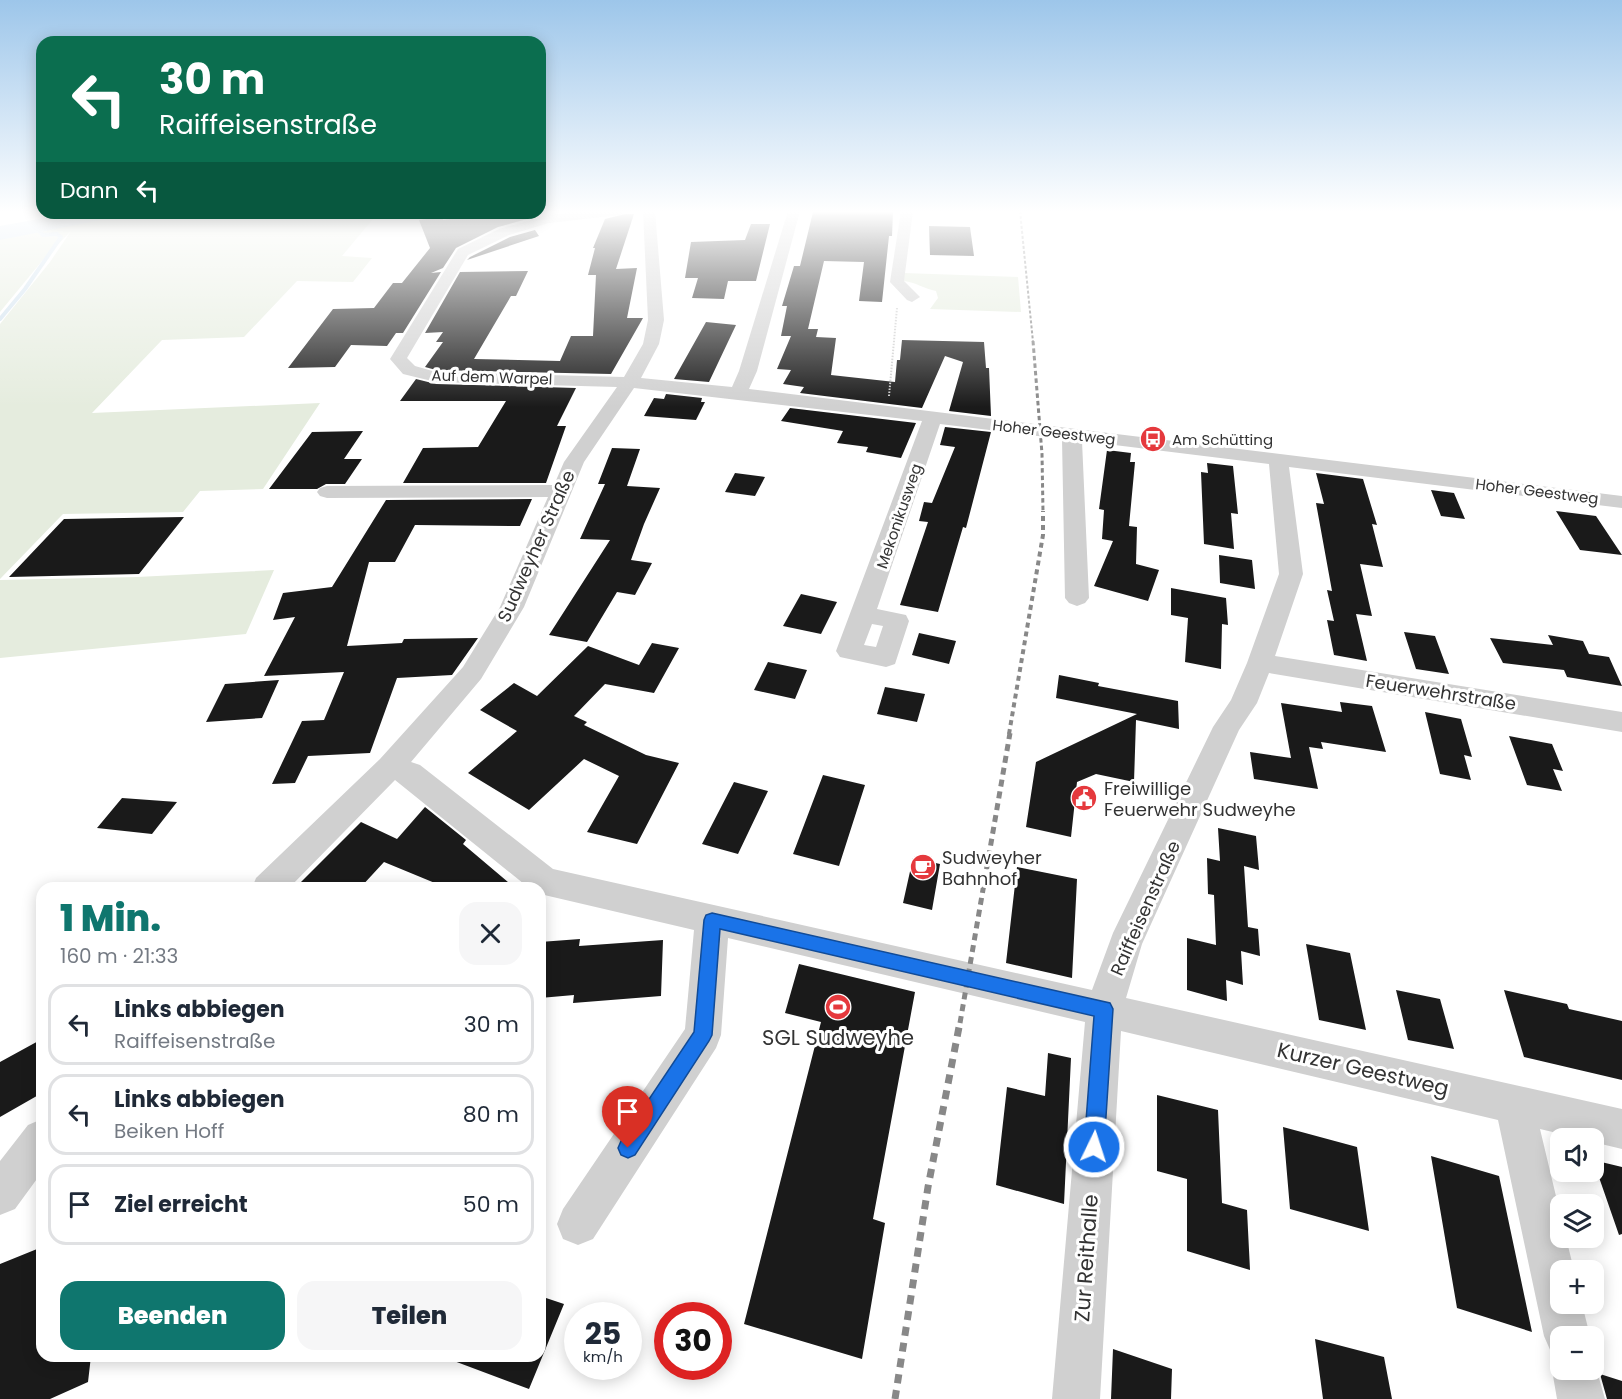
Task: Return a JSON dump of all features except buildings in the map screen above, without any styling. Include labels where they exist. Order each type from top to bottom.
[{"type":"street","name":"Auf dem Warpel","points":[[448,276],[398,359],[409,370],[436,377],[629,382]]},
{"type":"street","name":"Sudweyher Straße","points":[[274,882],[390,767],[454,695],[492,641],[524,581],[561,491],[580,453],[642,363],[655,331],[652,276]]},
{"type":"street","points":[[738,393],[748,371],[775,276]]},
{"type":"street","points":[[898,276],[897,282],[912,297]]},
{"type":"street","name":"Hoher Geestweg","points":[[629,382],[738,393],[1622,502]]},
{"type":"street","name":"Mekonikusweg","points":[[863,614],[933,417]]},
{"type":"street","points":[[1072,434],[1077,598]]},
{"type":"street","name":"Raiffeisenstraße","points":[[1104,1009],[1125,944],[1227,727],[1243,703],[1260,663],[1291,574],[1278,459]]},
{"type":"street","points":[[327,492],[561,491]]},
{"type":"street","name":"Feuerwehrstraße","points":[[1260,663],[1622,722]]},
{"type":"street","points":[[390,767],[410,773],[543,881],[1104,1009]]},
{"type":"street","points":[[578,1224],[703,1035],[712,920]]},
{"type":"street","name":"Kurzer Geestweg","points":[[1104,1009],[1622,1129]]},
{"type":"street","name":"Zur Reithalle","points":[[1076,1399],[1104,1009]]},
{"type":"street","points":[[1514,1104],[1565,1326]]},
{"type":"street","points":[[0,1194],[36,1147]]},
{"type":"street","points":[[1577,1380],[1581,1399]]},
{"type":"path","points":[[888,412],[897,307],[912,297]]},
{"type":"shaded area","points":[[0,276],[29,276],[0,312]]},
{"type":"shaded area","points":[[38,276],[358,276],[353,282],[297,281],[244,337],[162,340],[92,413],[320,403],[263,489],[200,491],[183,512],[63,514],[0,579],[0,324]]},
{"type":"shaded area","points":[[904,276],[1018,277],[1021,312],[930,309],[938,298],[936,291],[904,281]]},
{"type":"shaded area","points":[[274,570],[246,634],[0,658],[0,580],[137,577]]},
{"type":"waterway","points":[[0,319],[34,276]]},
{"type":"railway","points":[[1026,276],[1033,342]]},
{"type":"railway","points":[[1033,341],[1042,454],[1043,512]]},
{"type":"railway","points":[[1009,734],[1043,535],[1043,512]]},
{"type":"railway","points":[[960,1023],[1010,733]]},
{"type":"railway","points":[[895,1399],[928,1187],[960,1022]]},
{"type":"place","name":"Am Schütting","points":[[1153,439]]},
{"type":"place","name":"Freiwillige Feuerwehr Sudweyhe","points":[[1084,798]]},
{"type":"place","name":"Sudweyher Bahnhof","points":[[923,867]]},
{"type":"place","name":"SGL Sudweyhe","points":[[838,1007]]},
{"type":"route","points":[[628,1148],[703,1035],[712,920],[1104,1009],[1094,1147]]}]
